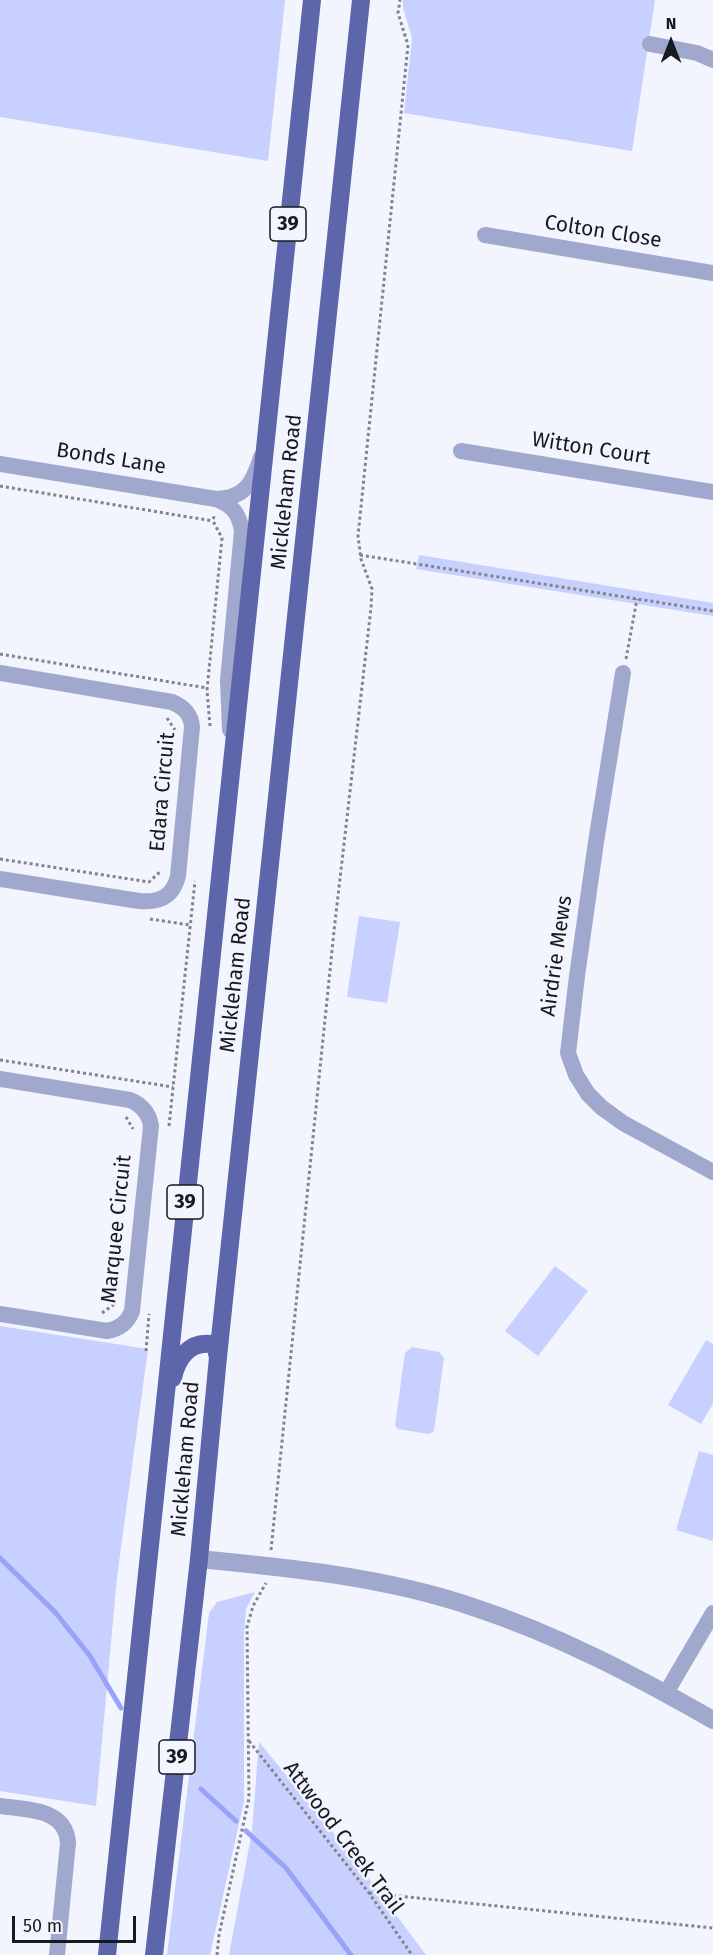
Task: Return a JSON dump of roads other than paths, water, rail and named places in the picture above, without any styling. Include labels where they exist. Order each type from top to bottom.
[{"type":"main road","name":"Mickleham Road","points":[[107,1955],[312,0]]},
{"type":"main road","name":"Mickleham Road","points":[[154,1955],[199,1559],[218,1357],[361,0]]},
{"type":"main road","points":[[160,1439],[175,1368],[182,1358],[191,1348],[207,1343],[214,1346],[218,1357]]},
{"type":"street","points":[[650,44],[697,53],[713,60]]},
{"type":"street","name":"Colton Close","points":[[485,235],[713,273]]},
{"type":"street","points":[[216,499],[236,496],[244,490],[255,475],[264,448]]},
{"type":"street","name":"Witton Court","points":[[461,451],[713,492]]},
{"type":"street","name":"Bonds Lane","points":[[0,464],[216,499]]},
{"type":"street","points":[[216,499],[227,503],[235,510],[242,531],[228,680],[232,753]]},
{"type":"street","name":"Edara Circuit","points":[[0,673],[172,702],[186,712],[192,727],[178,876],[176,885],[166,897],[158,901],[139,901],[0,879]]},
{"type":"street","name":"Airdrie Mews","points":[[623,673],[594,853],[568,1053],[576,1075],[588,1094],[601,1107],[623,1123],[713,1172]]},
{"type":"street","name":"Marquee Circuit","points":[[0,1078],[123,1098],[143,1107],[151,1126],[131,1315],[120,1327],[108,1331],[0,1314]]},
{"type":"street","points":[[199,1559],[319,1571],[366,1579],[472,1606],[568,1643],[666,1693],[713,1720]]},
{"type":"street","points":[[666,1693],[713,1613]]},
{"type":"street","points":[[0,1806],[53,1816],[63,1824],[66,1831],[68,1843],[57,1955]]},
{"type":"waterway","points":[[0,1558],[55,1612],[90,1656],[121,1708]]},
{"type":"waterway","points":[[201,1789],[236,1821]]},
{"type":"waterway","points":[[246,1831],[286,1868],[351,1955]]}]
